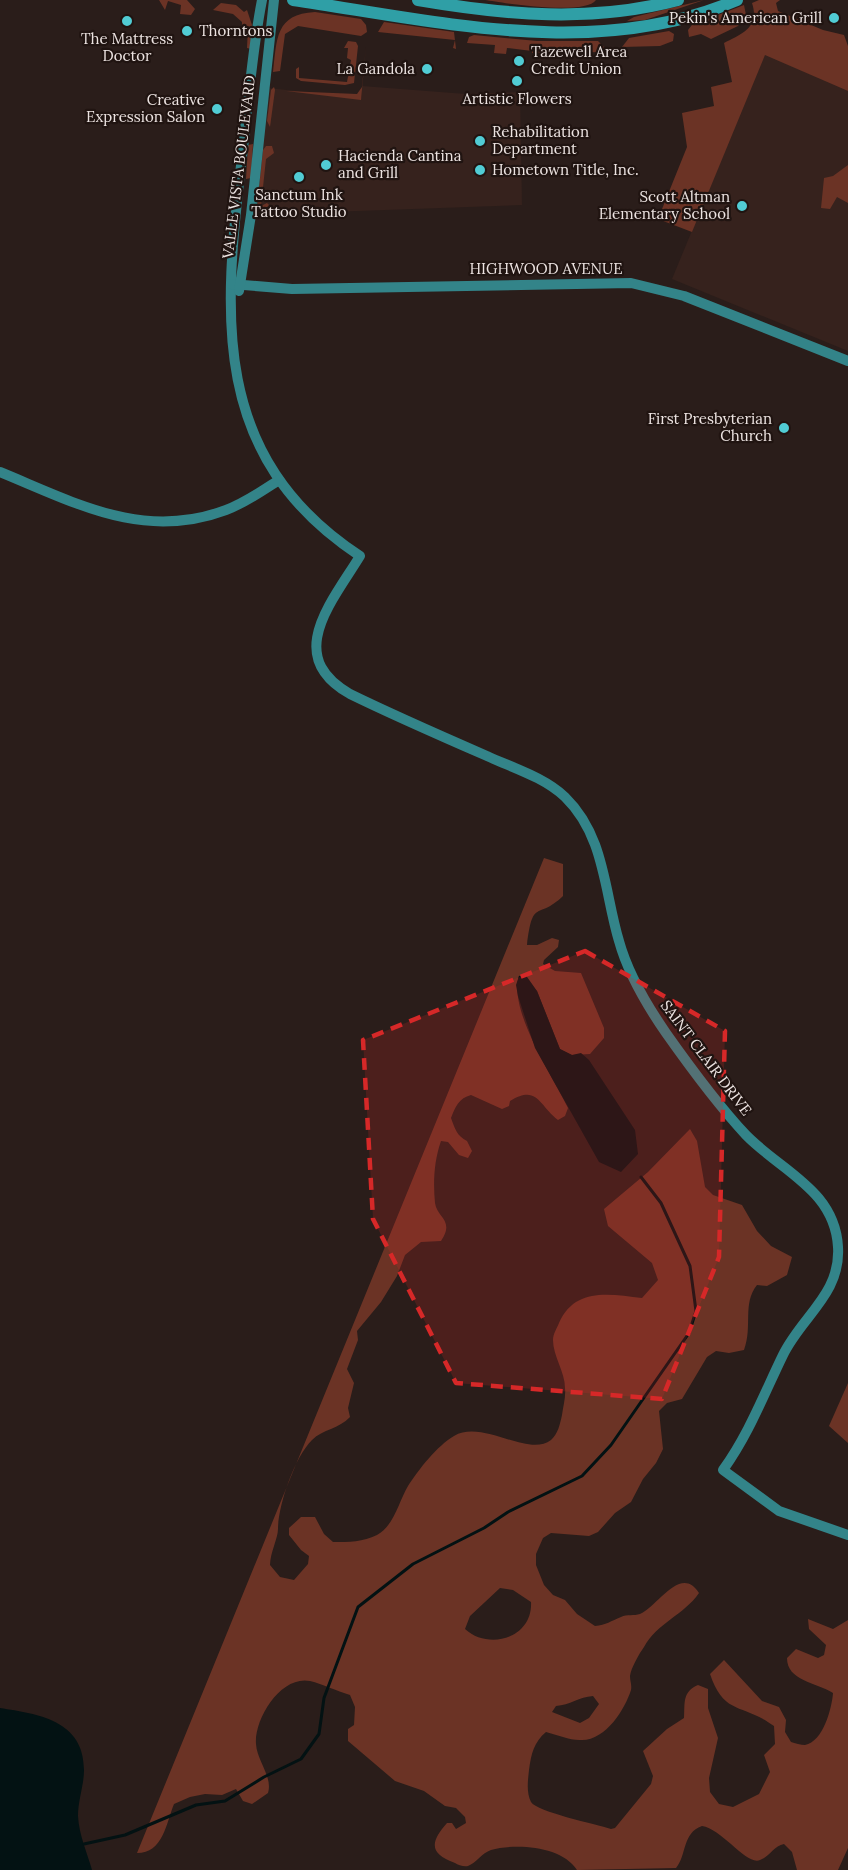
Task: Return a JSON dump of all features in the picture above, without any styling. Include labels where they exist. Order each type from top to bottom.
[{"type":"main road","points":[[293,0],[495,28],[571,34],[616,31],[662,24],[737,0]]},
{"type":"main road","points":[[418,0],[518,14],[560,16],[631,10],[678,0]]},
{"type":"street","name":"VALLE VISTA BOULEVARD","points":[[262,0],[235,214],[236,285],[232,338],[238,387],[246,415],[264,456],[279,480],[303,511],[326,532],[360,556]]},
{"type":"street","name":"VALLE VISTA BOULEVARD","points":[[236,285],[251,216],[274,0]]},
{"type":"street","name":"HIGHWOOD AVENUE","points":[[236,285],[292,289],[631,283],[700,301],[848,361]]},
{"type":"street","points":[[0,472],[107,515],[155,522],[181,522],[228,509],[279,480]]},
{"type":"street","name":"SAINT CLAIR DRIVE","points":[[360,556],[318,629],[315,652],[326,675],[336,686],[360,699],[540,780],[571,804],[584,820],[593,839],[621,948],[650,1009],[741,1129],[773,1160],[814,1191],[834,1220],[838,1248],[834,1278],[823,1300],[785,1350],[742,1442],[723,1470],[779,1511],[848,1535]]},
{"type":"highlighted area","points":[[585,951],[725,1031],[719,1257],[662,1399],[456,1383],[373,1219],[363,1040]]},
{"type":"shaded area","points":[[159,0],[187,0],[195,9],[191,15],[180,14],[181,5],[168,1],[165,10]]},
{"type":"shaded area","points":[[485,0],[596,0],[589,5],[561,8]]},
{"type":"shaded area","points":[[704,0],[645,20],[627,21],[634,17]]},
{"type":"shaded area","points":[[759,0],[780,0],[776,3],[778,11],[823,30],[844,35],[848,46],[848,91],[765,55],[692,232],[658,219],[687,147],[682,113],[714,106],[711,87],[732,82],[724,43],[748,29],[754,18],[752,3]]},
{"type":"shaded area","points":[[221,3],[236,5],[244,12],[247,10],[252,25],[251,49],[247,48],[248,27],[242,26],[242,22],[233,14],[213,10]]},
{"type":"shaded area","points":[[744,5],[746,15],[738,26],[711,39],[701,34],[689,37],[688,30],[692,25]]},
{"type":"shaded area","points":[[315,12],[361,19],[366,25],[367,32],[361,36],[298,26],[285,34],[280,71],[273,72],[280,30],[292,18]]},
{"type":"shaded area","points":[[384,22],[454,32],[455,40],[378,32]]},
{"type":"shaded area","points":[[669,31],[674,34],[673,41],[660,46],[622,47],[629,38]]},
{"type":"shaded area","points":[[474,35],[537,41],[598,41],[606,49],[605,52],[532,53],[532,51],[507,48],[506,54],[494,53],[495,45],[467,43],[469,37]]},
{"type":"shaded area","points":[[348,41],[356,42],[358,46],[354,83],[345,85],[301,81],[296,78],[296,69],[299,67],[299,78],[347,82],[351,60],[347,58],[348,48],[344,48]]},
{"type":"shaded area","points":[[366,46],[361,100],[286,91],[357,94],[362,87]]},
{"type":"shaded area","points":[[765,54],[848,91],[848,351],[672,279]]},
{"type":"shaded area","points":[[362,86],[466,94],[520,92],[522,205],[302,213],[256,211],[268,88],[361,98]]},
{"type":"shaded area","points":[[274,87],[270,127],[267,121],[271,90]]},
{"type":"shaded area","points":[[253,144],[251,178],[246,179],[248,145]]},
{"type":"shaded area","points":[[266,146],[272,146],[274,153],[266,159],[261,206],[267,203],[269,205],[263,211],[257,206],[263,150]]},
{"type":"shaded area","points":[[848,165],[848,203],[837,197],[830,209],[821,208],[824,178],[833,176]]},
{"type":"shaded area","points":[[544,858],[563,864],[563,896],[534,915],[527,945],[537,945],[552,938],[559,940],[558,947],[544,960],[543,964],[555,971],[581,973],[604,1028],[604,1038],[590,1054],[572,1055],[560,1049],[537,991],[519,976],[517,990],[520,1007],[543,1062],[568,1108],[565,1116],[558,1120],[537,1099],[527,1095],[510,1101],[509,1106],[502,1109],[471,1095],[463,1098],[458,1104],[451,1118],[457,1132],[467,1141],[472,1151],[468,1158],[459,1155],[448,1142],[441,1141],[435,1164],[434,1195],[436,1208],[446,1224],[445,1234],[441,1241],[421,1242],[405,1255],[397,1276],[381,1302],[357,1331],[358,1340],[347,1369],[354,1383],[348,1408],[350,1417],[316,1436],[295,1466]]},
{"type":"shaded area","points":[[525,974],[537,991],[560,1049],[572,1055],[581,1053],[589,1060],[635,1130],[638,1154],[621,1172],[599,1162],[535,1048],[516,985],[519,976]]},
{"type":"shaded area","points":[[690,1129],[697,1141],[705,1187],[713,1195],[742,1205],[757,1231],[771,1246],[792,1257],[787,1275],[767,1286],[757,1285],[753,1292],[744,1350],[729,1353],[716,1351],[707,1357],[682,1399],[667,1403],[659,1411],[663,1449],[631,1502],[615,1513],[598,1532],[589,1536],[551,1533],[543,1538],[536,1554],[536,1565],[544,1585],[553,1595],[565,1600],[577,1614],[595,1626],[623,1616],[640,1614],[677,1585],[685,1583],[692,1585],[699,1593],[693,1601],[649,1639],[632,1669],[628,1698],[619,1714],[606,1729],[591,1739],[582,1740],[569,1739],[546,1732],[542,1736],[536,1744],[531,1759],[528,1794],[531,1802],[544,1810],[611,1829],[615,1828],[651,1784],[653,1776],[643,1751],[667,1729],[684,1718],[687,1695],[698,1685],[708,1689],[708,1708],[718,1738],[709,1778],[710,1792],[719,1804],[733,1807],[759,1794],[770,1772],[764,1755],[775,1744],[774,1726],[728,1703],[715,1687],[710,1674],[724,1660],[762,1701],[779,1707],[786,1720],[785,1732],[791,1742],[805,1745],[811,1743],[822,1731],[831,1707],[833,1693],[797,1676],[788,1666],[787,1658],[796,1649],[818,1658],[824,1655],[826,1645],[809,1629],[808,1619],[833,1629],[848,1620],[848,1848],[838,1870],[797,1870],[792,1852],[784,1844],[763,1859],[748,1858],[718,1833],[702,1826],[691,1834],[676,1868],[577,1870],[570,1862],[550,1851],[525,1847],[491,1850],[468,1866],[459,1865],[440,1856],[435,1842],[447,1823],[452,1823],[456,1829],[466,1823],[465,1817],[456,1808],[445,1806],[424,1791],[395,1781],[348,1741],[348,1729],[354,1725],[355,1707],[350,1695],[310,1681],[299,1681],[280,1692],[271,1701],[260,1723],[256,1744],[267,1775],[268,1793],[252,1804],[243,1801],[236,1789],[222,1795],[205,1794],[190,1797],[174,1804],[158,1843],[146,1852],[137,1853],[287,1486],[270,1565],[280,1577],[294,1580],[308,1564],[309,1556],[289,1535],[289,1528],[301,1517],[315,1517],[324,1534],[333,1542],[366,1539],[377,1535],[388,1526],[417,1472],[454,1436],[466,1432],[478,1432],[530,1445],[551,1440],[559,1425],[565,1391],[553,1338],[566,1311],[574,1303],[594,1296],[617,1295],[642,1298],[658,1280],[652,1263],[608,1226],[604,1209],[648,1172]],"holes":[[[500,1588],[513,1590],[531,1602],[530,1614],[525,1624],[517,1632],[497,1640],[475,1636],[465,1629],[470,1616]],[[593,1696],[599,1704],[589,1718],[580,1723],[552,1712],[556,1706]]]},
{"type":"shaded area","points":[[848,1383],[848,1443],[829,1426]]},
{"type":"shaded area","points":[[0,1708],[43,1717],[67,1730],[76,1740],[82,1753],[84,1770],[78,1816],[92,1870],[0,1870]]},
{"type":"waterway","points":[[84,1844],[125,1835],[196,1805],[225,1801],[264,1777],[301,1759],[319,1734],[324,1698],[358,1607],[413,1564],[484,1528],[508,1512],[582,1476],[611,1445],[689,1333],[696,1311],[690,1266],[661,1203],[641,1177]]},
{"type":"place","name":"Pekin's American Grill","points":[[834,18]]},
{"type":"place","name":"The Mattress Doctor","points":[[127,21]]},
{"type":"place","name":"Thorntons","points":[[187,31]]},
{"type":"place","name":"Tazewell Area Credit Union","points":[[519,61]]},
{"type":"place","name":"La Gandola","points":[[427,69]]},
{"type":"place","name":"Artistic Flowers","points":[[517,81]]},
{"type":"place","name":"Creative Expression Salon","points":[[217,109]]},
{"type":"place","name":"Rehabilitation Department","points":[[480,141]]},
{"type":"place","name":"Hacienda Cantina and Grill","points":[[326,165]]},
{"type":"place","name":"Hometown Title, Inc.","points":[[480,170]]},
{"type":"place","name":"Sanctum Ink Tattoo Studio","points":[[299,177]]},
{"type":"place","name":"Scott Altman Elementary School","points":[[742,206]]},
{"type":"place","name":"First Presbyterian Church","points":[[784,428]]}]
